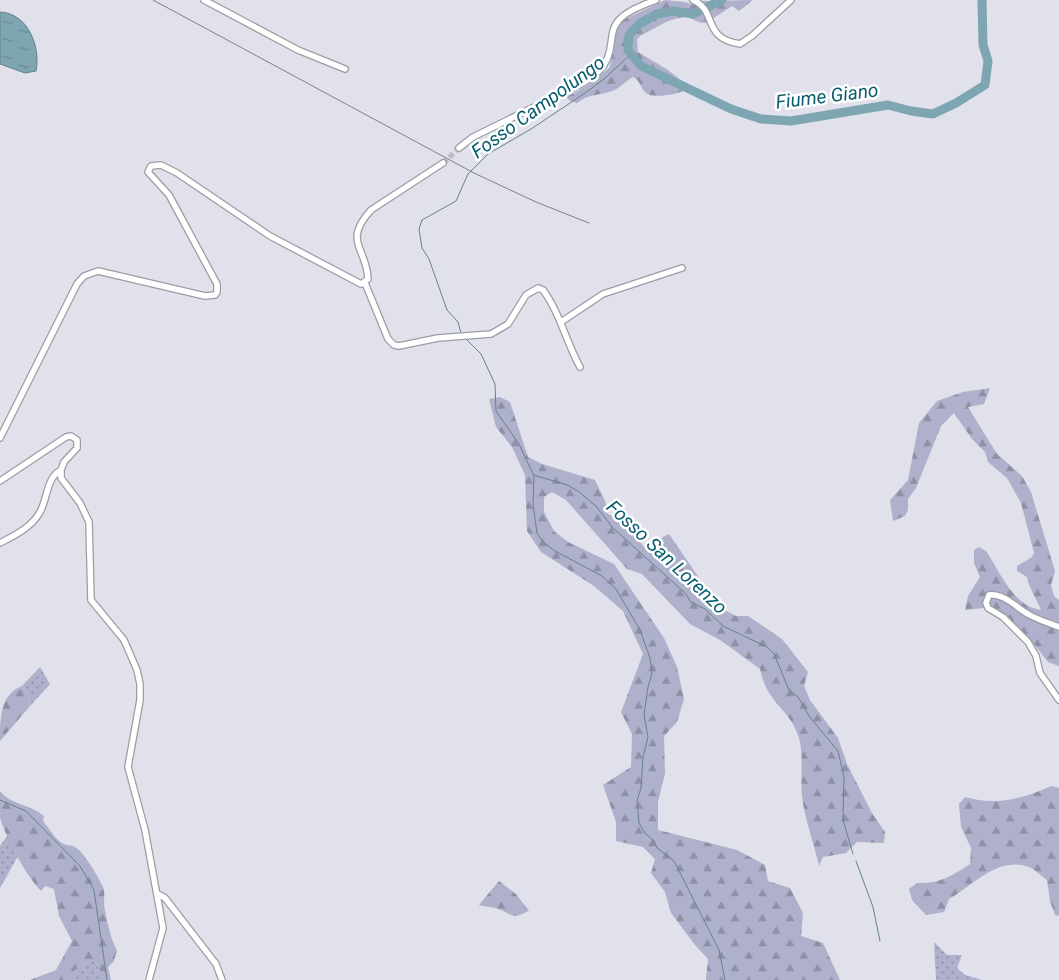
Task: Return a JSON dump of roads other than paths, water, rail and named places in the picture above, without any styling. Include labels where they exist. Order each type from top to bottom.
[{"type":"street","points":[[204,0],[298,50],[345,69]]},
{"type":"street","points":[[460,148],[473,137],[546,102],[599,72],[607,64],[615,25],[629,12],[656,0]]},
{"type":"street","points":[[693,0],[702,6],[717,36],[728,42],[740,44],[752,36],[791,0]]},
{"type":"street","points":[[365,283],[368,279],[368,274],[357,242],[362,220],[371,210],[443,163]]},
{"type":"street","points":[[0,438],[54,326],[77,284],[84,276],[98,271],[205,296],[215,295],[218,292],[216,284],[169,195],[148,172],[151,166],[161,165],[177,173],[270,236],[356,283],[365,283]]},
{"type":"street","points":[[561,322],[603,294],[682,268]]},
{"type":"street","points":[[365,283],[388,339],[394,346],[452,337],[480,336],[500,330],[508,324],[526,295],[538,288],[546,294],[561,322],[571,351],[580,367]]},
{"type":"street","points":[[0,481],[66,437],[75,438],[78,443],[77,448],[64,462],[61,478],[80,503],[89,522],[92,600],[124,640],[137,670],[140,700],[128,767],[145,830],[163,928],[149,980]]},
{"type":"street","points":[[0,543],[33,522],[41,511],[52,476],[61,470]]},
{"type":"street","points":[[1059,627],[1029,615],[1014,604],[994,594],[989,595],[986,602],[988,608],[1002,617],[1028,642],[1036,656],[1040,673],[1059,700]]},
{"type":"street","points":[[158,894],[165,898],[216,964],[222,980]]},
{"type":"water","points":[[0,12],[18,18],[30,33],[36,52],[36,71],[25,73],[0,64]]},
{"type":"waterway","name":"Fiume Giano","points":[[722,0],[693,14],[673,11],[657,14],[639,24],[629,35],[628,50],[641,66],[731,109],[761,119],[791,121],[888,105],[933,114],[956,103],[985,85],[988,61],[983,45],[982,0]]},
{"type":"waterway","name":"Fosso Campolungo","points":[[461,333],[458,322],[447,310],[429,259],[422,248],[419,229],[422,220],[456,201],[468,174],[488,154],[531,129],[585,93],[604,79],[631,54]]},
{"type":"waterway","name":"Fosso Campolungo","points":[[465,338],[481,354],[495,384],[496,411],[519,444],[534,476],[533,505],[537,533],[543,542],[555,551],[602,576],[616,589],[640,630],[650,658],[652,673],[644,715],[648,737],[643,757],[641,788],[637,801],[639,823],[645,833],[654,841],[657,848],[674,861],[719,950],[725,980]]},
{"type":"waterway","name":"Fosso San Lorenzo","points":[[534,475],[567,485],[578,491],[596,506],[613,528],[685,593],[691,602],[705,609],[723,626],[767,647],[774,654],[789,690],[798,697],[809,716],[838,751],[844,777],[843,820],[853,854]]},
{"type":"waterway","points":[[0,800],[26,811],[80,866],[94,890],[107,980]]},
{"type":"waterway","name":"Fosso San Lorenzo","points":[[856,861],[873,907],[880,941]]},
{"type":"tunnel","points":[[443,163],[459,148]]},
{"type":"railway","points":[[153,0],[474,173],[536,202],[589,223]]}]
